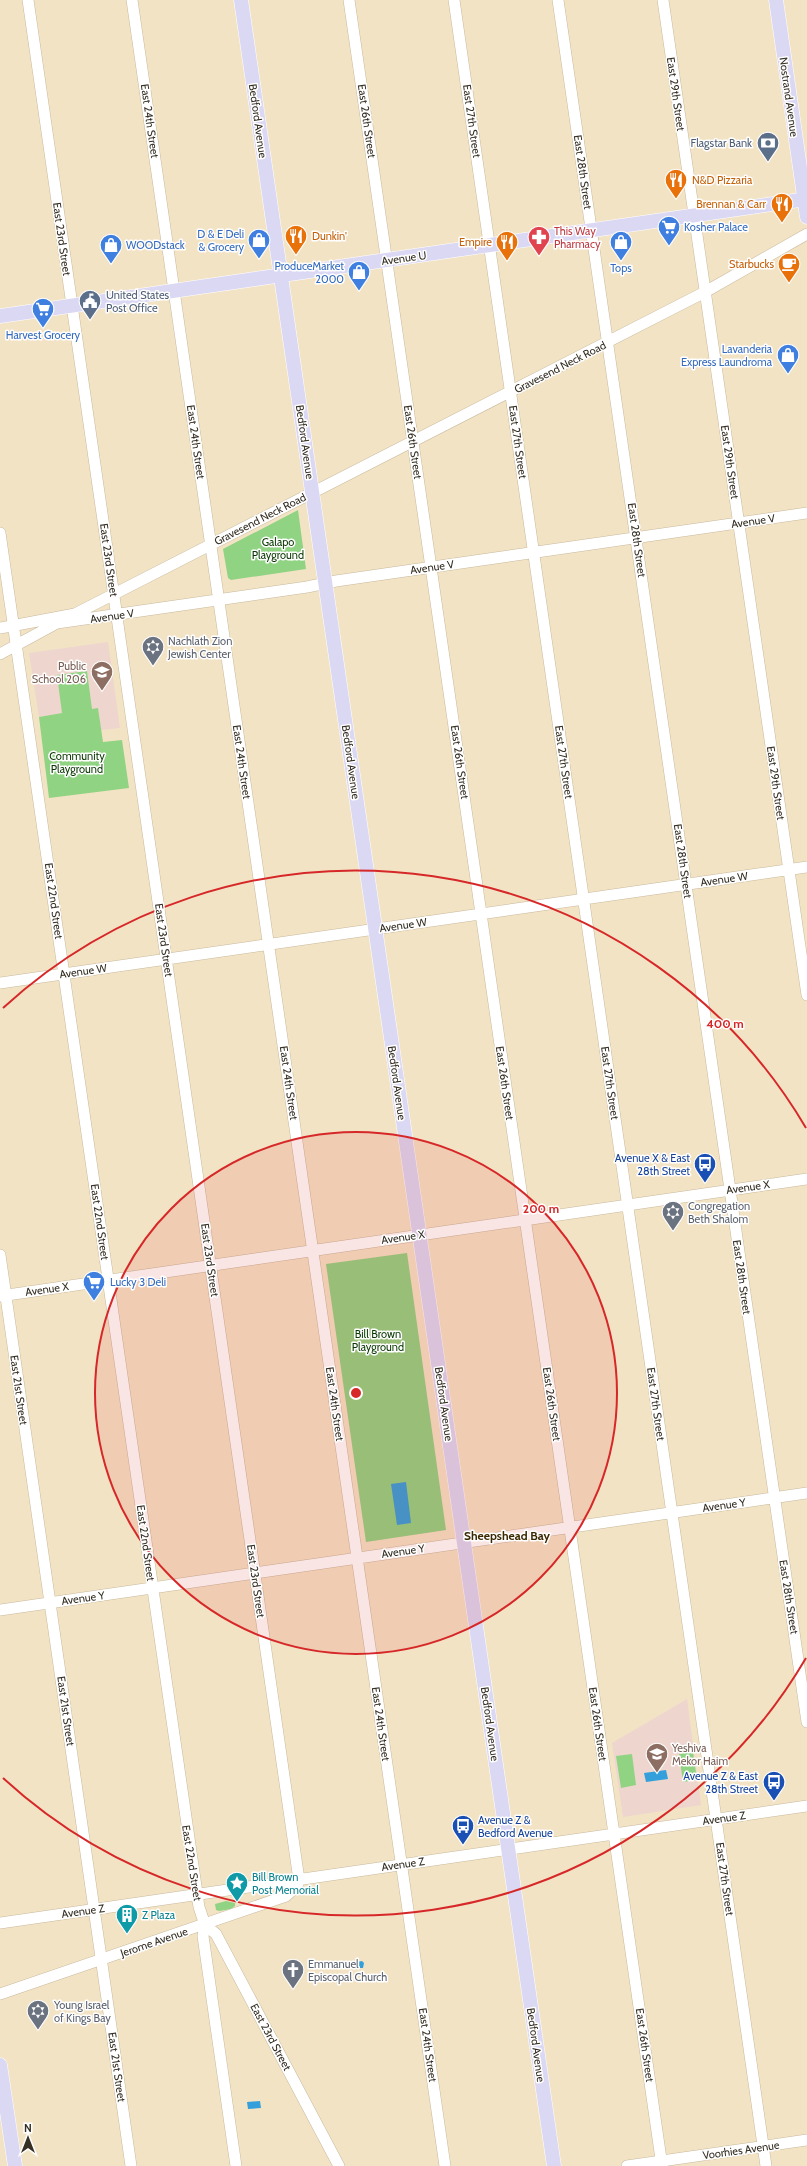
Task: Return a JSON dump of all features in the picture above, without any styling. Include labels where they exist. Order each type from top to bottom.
[{"type":"main road","name":"Bedford Avenue","points":[[241,0],[554,2166]]},
{"type":"main road","name":"Nostrand Avenue","points":[[776,0],[806,199],[807,217]]},
{"type":"main road","name":"Avenue U","points":[[0,316],[806,199]]},
{"type":"main road","points":[[0,2065],[14,2166]]},
{"type":"street","name":"East 23rd Street","points":[[28,0],[299,1880]]},
{"type":"street","name":"East 24th Street","points":[[132,0],[212,544],[312,1250],[445,2166]]},
{"type":"street","name":"East 26th Street","points":[[349,0],[482,914],[524,1220],[662,2164]]},
{"type":"street","name":"East 27th Street","points":[[454,0],[766,2166]]},
{"type":"street","name":"East 28th Street","points":[[558,0],[807,1722]]},
{"type":"street","name":"East 29th Street","points":[[663,0],[807,995]]},
{"type":"street","name":"Gravesend Neck Road","points":[[75,614],[705,292],[807,234]]},
{"type":"street","name":"Avenue V","points":[[16,646],[57,623],[307,587],[325,582],[807,514]]},
{"type":"street","name":"East 22nd Street","points":[[0,533],[200,1911]]},
{"type":"street","name":"Avenue V","points":[[0,628],[75,614]]},
{"type":"street","points":[[0,654],[16,646]]},
{"type":"street","name":"Avenue W","points":[[0,983],[807,867]]},
{"type":"street","name":"Avenue X","points":[[3,1295],[807,1179]]},
{"type":"street","name":"East 21st Street","points":[[0,1255],[3,1295],[50,1602],[131,2166]]},
{"type":"street","name":"Avenue Y","points":[[0,1610],[807,1493]]},
{"type":"street","name":"Avenue Z","points":[[0,1923],[807,1806]]},
{"type":"street","name":"Jerome Avenue","points":[[0,1994],[286,1896],[297,1886],[299,1880]]},
{"type":"street","name":"East 23rd Street","points":[[200,1911],[205,1925],[214,1932],[339,2166]]},
{"type":"street","points":[[205,1925],[203,1936],[236,2166]]},
{"type":"street","name":"Voorhies Avenue","points":[[627,2166],[662,2164],[807,2140]]},
{"type":"shaded area","name":"Public School 206","points":[[108,642],[120,728],[101,730],[98,709],[92,709],[87,671],[62,713],[39,717],[29,653]]},
{"type":"shaded area","name":"Yeshiva Mekor Haim","points":[[687,1699],[701,1805],[623,1817],[612,1743]]},
{"type":"green space","name":"Galapo Playground","points":[[298,510],[306,569],[231,580],[228,578],[223,549]]},
{"type":"green space","name":"Community Playground","points":[[87,671],[92,709],[98,708],[103,742],[122,740],[129,788],[49,798],[39,717],[62,713],[57,675]]},
{"type":"green space","name":"Bill Brown Playground","points":[[407,1253],[446,1530],[366,1542],[326,1264]]},
{"type":"green space","points":[[693,1752],[697,1780],[683,1782],[679,1754]]},
{"type":"green space","points":[[632,1754],[636,1785],[621,1788],[616,1756]]},
{"type":"green space","points":[[226,1901],[235,1903],[235,1906],[231,1909],[216,1910],[215,1904]]},
{"type":"water","points":[[406,1482],[411,1523],[397,1525],[391,1484]]},
{"type":"water","points":[[666,1770],[668,1779],[646,1782],[644,1773]]},
{"type":"water","points":[[362,1961],[364,1963],[363,1968],[352,1968],[352,1963]]},
{"type":"water","points":[[260,2101],[261,2108],[248,2109],[247,2102]]},
{"type":"place","name":"Flagstar Bank","points":[[768,162]]},
{"type":"place","name":"N&D Pizzaria","points":[[676,200]]},
{"type":"place","name":"Brennan & Carr","points":[[782,224]]},
{"type":"place","name":"Kosher Palace","points":[[669,246]]},
{"type":"place","name":"Dunkin'","points":[[296,256]]},
{"type":"place","name":"This Way Pharmacy","points":[[539,256]]},
{"type":"place","name":"D & E Deli & Grocery","points":[[259,260]]},
{"type":"place","name":"Empire","points":[[507,262]]},
{"type":"place","name":"Tops","points":[[621,262]]},
{"type":"place","name":"WOODstack","points":[[111,264]]},
{"type":"place","name":"Starbucks","points":[[789,284]]},
{"type":"place","name":"ProduceMarket 2000","points":[[359,292]]},
{"type":"place","name":"United States Post Office","points":[[90,320]]},
{"type":"place","name":"Harvest Grocery","points":[[43,328]]},
{"type":"place","name":"Lavanderia Express Laundroma","points":[[788,374]]},
{"type":"place","name":"Nachlath Zion Jewish Center","points":[[153,666]]},
{"type":"place","name":"Public School 206","points":[[102,692]]},
{"type":"place","name":"Avenue X & East 28th Street","points":[[705,1184]]},
{"type":"place","name":"Congregation Beth Shalom","points":[[673,1232]]},
{"type":"place","name":"Lucky 3 Deli","points":[[94,1302]]},
{"type":"place","name":"Yeshiva Mekor Haim","points":[[657,1774]]},
{"type":"place","name":"Avenue Z & East 28th Street","points":[[774,1802]]},
{"type":"place","name":"Avenue Z & Bedford Avenue","points":[[463,1846]]},
{"type":"place","name":"Bill Brown Post Memorial","points":[[237,1902]]},
{"type":"place","name":"Z Plaza","points":[[127,1934]]},
{"type":"place","name":"Emmanuel Episcopal Church","points":[[293,1990]]},
{"type":"place","name":"Young Israel of Kings Bay","points":[[38,2030]]},
{"type":"district","name":"Sheepshead Bay","points":[[507,1535]]}]
